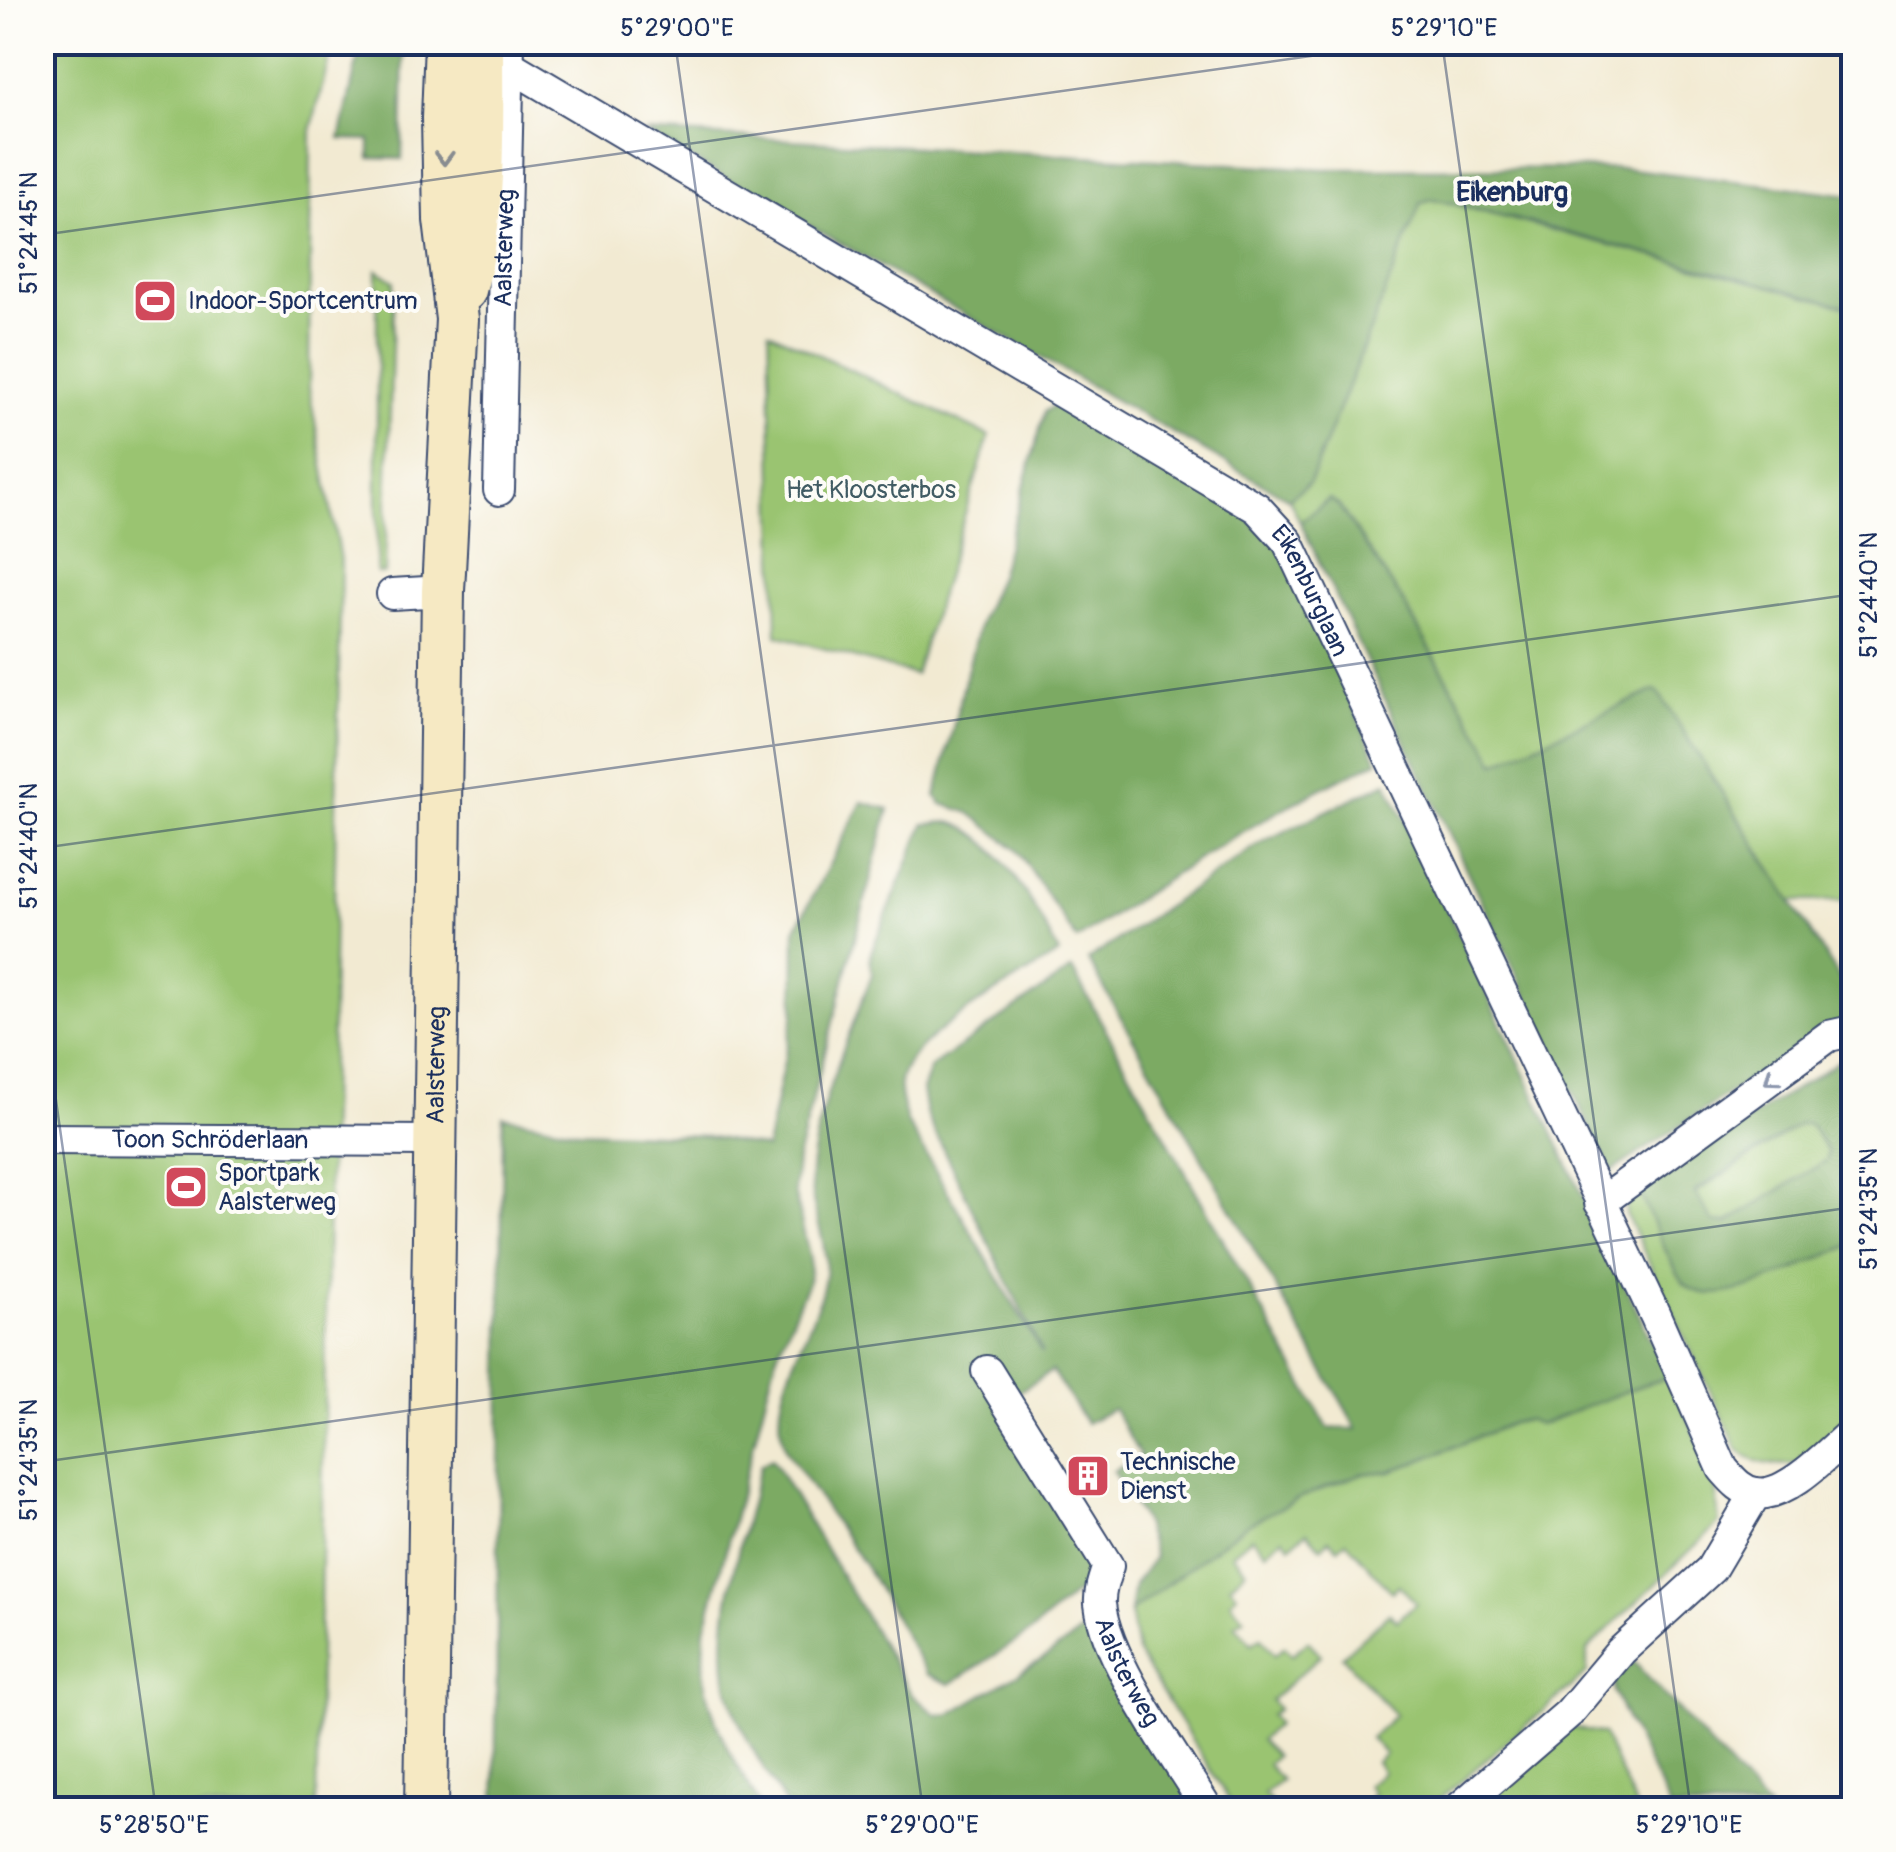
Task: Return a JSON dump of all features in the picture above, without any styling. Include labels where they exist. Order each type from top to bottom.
[{"type":"main road","name":"Aalsterweg","points":[[426,1810],[443,591],[457,319],[445,220],[479,52]]},
{"type":"street","name":"Eikenburglaan","points":[[479,52],[758,212],[1257,508],[1288,542],[1600,1203]]},
{"type":"street","name":"Aalsterweg","points":[[479,52],[499,490]]},
{"type":"street","points":[[392,594],[443,591]]},
{"type":"street","points":[[1854,1034],[1830,1036],[1600,1203],[1723,1469],[1738,1486],[1756,1494],[1794,1482],[1854,1430]]},
{"type":"street","name":"Toon Schröderlaan","points":[[42,1138],[436,1141]]},
{"type":"street","name":"Aalsterweg","points":[[987,1372],[1108,1566],[1100,1604],[1112,1644],[1135,1690],[1208,1810]]},
{"type":"street","points":[[1457,1810],[1569,1713],[1621,1651],[1711,1569],[1756,1494]]},
{"type":"green space","name":"Sportpark Aalsterweg","points":[[42,43],[333,43],[311,131],[309,388],[341,565],[316,1809],[43,1809]]},
{"type":"green space","points":[[361,43],[404,43],[402,159],[370,158],[370,140],[340,139]]},
{"type":"green space","points":[[645,132],[1324,169],[1623,168],[1853,195],[1853,308],[1481,210],[1433,199],[1421,202],[1310,482],[1289,499]]},
{"type":"green space","points":[[1433,199],[1853,308],[1853,901],[1791,901],[1659,693],[1496,763],[1400,597],[1339,506],[1329,499],[1300,522],[1289,499],[1310,482],[1420,202]]},
{"type":"green space","points":[[377,270],[394,281],[385,573],[377,573]]},
{"type":"green space","name":"Het Kloosterbos","points":[[769,331],[989,436],[915,675],[777,635]]},
{"type":"green space","points":[[1057,405],[1246,514],[1283,551],[1378,761],[1224,843],[1077,940],[1017,850],[970,813],[942,804],[936,796],[980,620],[999,576],[1045,411]]},
{"type":"green space","points":[[1330,499],[1339,506],[1400,597],[1496,763],[1655,690],[1659,693],[1853,999],[1853,1022],[1796,1049],[1611,1172],[1300,522]]},
{"type":"green space","points":[[1387,782],[1669,1378],[1539,1425],[1526,1420],[1512,1423],[1417,1462],[1390,1471],[1360,1474],[1304,1496],[1246,1525],[1130,1612],[1134,1585],[1154,1557],[1143,1520],[1113,1472],[1140,1456],[1113,1409],[1086,1423],[1052,1371],[999,1404],[1095,1568],[1091,1586],[1073,1595],[1032,1631],[950,1684],[927,1674],[867,1569],[787,1452],[781,1430],[785,1386],[825,1277],[811,1184],[814,1147],[835,1071],[872,974],[870,955],[924,824],[948,822],[965,828],[999,856],[1041,918],[1059,954],[945,1027],[909,1062],[900,1084],[908,1124],[1042,1353],[926,1114],[922,1090],[931,1067],[1072,969],[1328,1428],[1357,1429],[1088,960],[1262,842]]},
{"type":"green space","points":[[862,802],[889,809],[797,1159],[794,1191],[810,1259],[809,1280],[777,1354],[705,1630],[704,1672],[713,1713],[762,1809],[495,1809],[503,1116],[579,1131],[707,1136],[766,1148],[794,1013],[795,930]]},
{"type":"green space","points":[[1853,1052],[1853,1245],[1739,1290],[1715,1294],[1696,1291],[1676,1270],[1638,1190]],"holes":[[[1800,1124],[1809,1124],[1828,1152],[1827,1160],[1727,1223],[1713,1222],[1695,1192]]]},
{"type":"green space","points":[[1800,1124],[1809,1124],[1828,1152],[1827,1160],[1727,1223],[1713,1222],[1695,1193]]},
{"type":"green space","points":[[1638,1190],[1684,1284],[1800,1265],[1853,1245],[1853,1421],[1823,1449],[1804,1461],[1779,1465],[1752,1460],[1737,1448],[1626,1214],[1625,1200]]},
{"type":"green space","points":[[1669,1378],[1714,1473],[1719,1523],[1587,1651],[1587,1673],[1428,1809],[1357,1809],[1373,1794],[1367,1785],[1383,1772],[1376,1762],[1385,1754],[1370,1738],[1395,1715],[1342,1656],[1389,1613],[1397,1621],[1416,1603],[1399,1585],[1392,1592],[1346,1541],[1338,1548],[1329,1540],[1321,1548],[1307,1532],[1290,1546],[1283,1538],[1266,1552],[1252,1537],[1232,1554],[1246,1570],[1230,1585],[1237,1594],[1230,1601],[1244,1618],[1235,1625],[1252,1644],[1261,1638],[1275,1655],[1284,1647],[1292,1655],[1308,1641],[1321,1655],[1271,1700],[1278,1709],[1270,1715],[1277,1724],[1260,1740],[1275,1756],[1267,1764],[1281,1780],[1264,1794],[1277,1809],[1235,1809],[1137,1652],[1130,1612],[1246,1525],[1304,1496],[1360,1474],[1390,1471],[1417,1462],[1512,1423],[1527,1420],[1539,1425]]},
{"type":"green space","points":[[772,1459],[912,1695],[937,1715],[950,1714],[1080,1633],[1096,1638],[1200,1809],[788,1809],[742,1729],[725,1673],[731,1582],[760,1465]]},
{"type":"green space","points":[[1633,1661],[1768,1809],[1671,1809],[1613,1692],[1614,1680]]},
{"type":"green space","points":[[1569,1727],[1603,1734],[1637,1809],[1475,1810]]},
{"type":"place","name":"Indoor-Sportcentrum","points":[[155,301]]},
{"type":"place","name":"Sportpark Aalsterweg","points":[[186,1187]]},
{"type":"place","name":"Technische Dienst","points":[[1088,1476]]},
{"type":"district","name":"Eikenburg","points":[[1512,192]]}]
